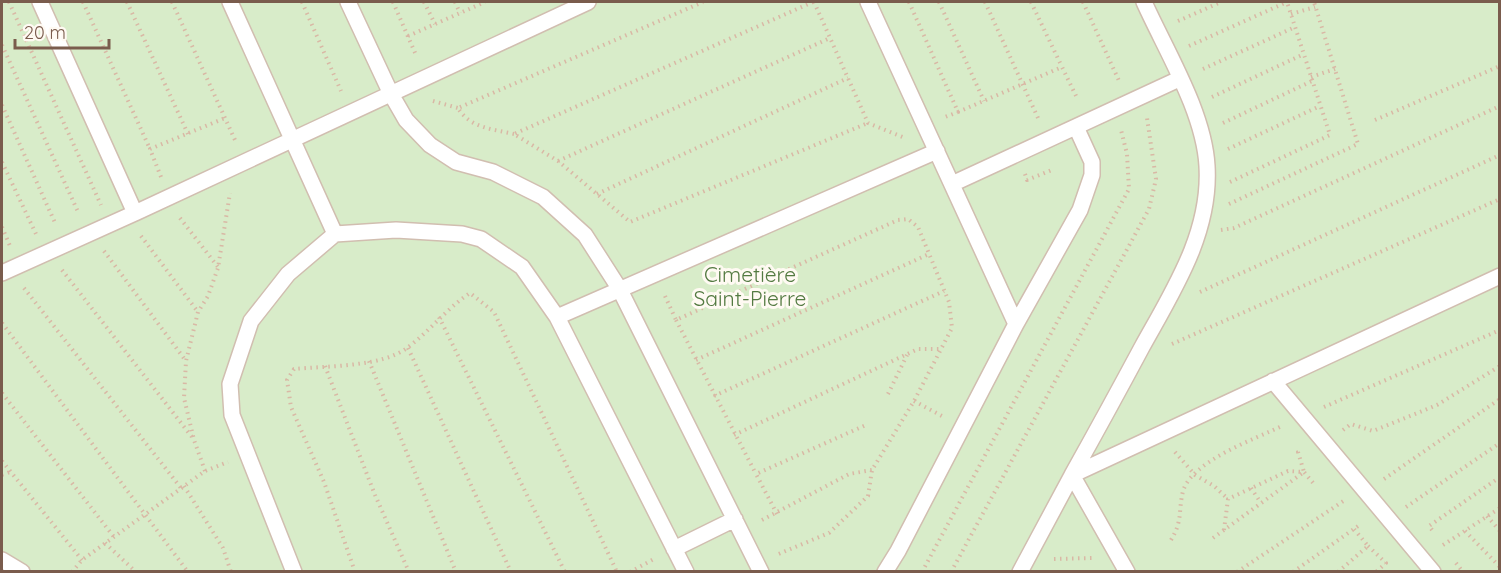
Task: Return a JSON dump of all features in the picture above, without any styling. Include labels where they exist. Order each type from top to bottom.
[{"type":"lane","points":[[40,2],[135,213]]},
{"type":"lane","points":[[230,2],[335,234]]},
{"type":"lane","points":[[348,2],[391,94],[406,120],[430,145],[456,162],[493,172],[543,197],[585,235],[619,288],[759,567]]},
{"type":"lane","points":[[2,273],[588,2]]},
{"type":"lane","points":[[868,2],[1016,324]]},
{"type":"lane","points":[[1023,566],[1163,308],[1199,232],[1204,216],[1207,192],[1206,159],[1200,131],[1144,2]]},
{"type":"lane","points":[[952,184],[1179,79]]},
{"type":"lane","points":[[885,572],[1016,324],[1080,210],[1090,182],[1092,162],[1082,124]]},
{"type":"lane","points":[[558,317],[619,288],[937,151]]},
{"type":"lane","points":[[294,572],[232,415],[230,384],[251,321],[288,274],[335,234],[396,230],[462,234],[481,239],[522,267],[558,317],[686,572]]},
{"type":"lane","points":[[1072,475],[1500,276]]},
{"type":"lane","points":[[1273,381],[1433,572]]},
{"type":"lane","points":[[1072,475],[1127,572]]},
{"type":"lane","points":[[674,549],[737,524]]},
{"type":"lane","points":[[2,560],[22,572]]},
{"type":"path","points":[[9,2],[111,224]]},
{"type":"path","points":[[83,2],[150,149],[169,197]]},
{"type":"path","points":[[127,2],[188,134]]},
{"type":"path","points":[[150,149],[225,118],[172,2]]},
{"type":"path","points":[[302,2],[351,113]]},
{"type":"path","points":[[393,2],[426,78]]},
{"type":"path","points":[[424,2],[435,24]]},
{"type":"path","points":[[454,2],[460,13]]},
{"type":"path","points":[[408,36],[484,2]]},
{"type":"path","points":[[703,2],[458,108],[464,118],[477,126],[514,134],[558,161],[630,222],[868,123]]},
{"type":"path","points":[[514,134],[814,2],[868,123],[937,151]]},
{"type":"path","points":[[909,2],[958,112]]},
{"type":"path","points":[[939,2],[984,100]]},
{"type":"path","points":[[985,2],[1048,140]]},
{"type":"path","points":[[1031,2],[1062,67],[1082,124]]},
{"type":"path","points":[[951,572],[1149,209],[1156,179],[1148,119],[1135,100],[1083,2]]},
{"type":"path","points":[[1157,30],[1221,2]]},
{"type":"path","points":[[1168,55],[1287,2],[1330,135],[1207,192]]},
{"type":"path","points":[[1204,216],[1358,144],[1314,2]]},
{"type":"path","points":[[1291,14],[1315,7]]},
{"type":"path","points":[[1179,79],[1295,27]]},
{"type":"path","points":[[558,161],[831,38]]},
{"type":"path","points":[[2,45],[88,234]]},
{"type":"path","points":[[1191,106],[1304,54]]},
{"type":"path","points":[[1375,120],[1500,66]]},
{"type":"path","points":[[926,126],[1062,67]]},
{"type":"path","points":[[1200,131],[1335,69]]},
{"type":"path","points":[[597,194],[848,78]]},
{"type":"path","points":[[2,105],[65,244]]},
{"type":"path","points":[[1206,159],[1320,106]]},
{"type":"path","points":[[1199,232],[1233,228],[1500,106]]},
{"type":"path","points":[[922,572],[1129,189],[1127,154],[1114,110]]},
{"type":"path","points":[[1163,308],[1500,155]]},
{"type":"path","points":[[2,162],[45,254]]},
{"type":"path","points":[[205,471],[194,440],[184,398],[186,361],[198,312],[208,296],[218,268],[230,188]]},
{"type":"path","points":[[1135,360],[1500,199]]},
{"type":"path","points":[[177,214],[218,268]]},
{"type":"path","points":[[676,320],[898,220],[908,219],[918,227],[949,302],[952,328],[914,401],[872,470],[868,496],[829,533],[759,567]]},
{"type":"path","points":[[138,232],[198,312]]},
{"type":"path","points":[[103,249],[186,361]]},
{"type":"path","points":[[696,360],[929,254]]},
{"type":"path","points":[[62,269],[194,440]]},
{"type":"path","points":[[655,273],[714,396],[777,514]]},
{"type":"path","points":[[23,288],[182,487],[223,548],[231,572]]},
{"type":"path","points":[[714,396],[944,291]]},
{"type":"path","points":[[355,572],[324,482],[291,408],[287,380],[294,369],[389,359],[408,348],[439,317],[470,293],[495,312],[617,572]]},
{"type":"path","points":[[439,317],[565,572]]},
{"type":"path","points":[[2,324],[188,572]]},
{"type":"path","points":[[1172,540],[1180,525],[1184,490],[1209,461],[1303,416],[1500,330]]},
{"type":"path","points":[[408,348],[511,572]]},
{"type":"path","points":[[734,435],[918,349],[942,349]]},
{"type":"path","points":[[888,393],[908,354]]},
{"type":"path","points":[[369,361],[456,572]]},
{"type":"path","points":[[325,366],[375,495],[409,572]]},
{"type":"path","points":[[1314,484],[1304,472],[1298,452],[1324,442],[1351,424],[1373,431],[1437,405],[1500,366]]},
{"type":"path","points":[[2,393],[114,537]]},
{"type":"path","points":[[1238,572],[1500,399]]},
{"type":"path","points":[[914,401],[928,409]]},
{"type":"path","points":[[756,474],[866,425]]},
{"type":"path","points":[[1159,434],[1195,475],[1214,486],[1228,499]]},
{"type":"path","points":[[1293,572],[1354,529],[1385,515],[1500,443]]},
{"type":"path","points":[[72,572],[82,560],[205,471],[248,455]]},
{"type":"path","points":[[2,461],[82,560]]},
{"type":"path","points":[[737,524],[777,514],[849,474],[872,470]]},
{"type":"path","points":[[1228,499],[1288,471],[1304,472]]},
{"type":"path","points":[[2,476],[10,472]]},
{"type":"path","points":[[1213,538],[1304,472]]},
{"type":"path","points":[[1448,552],[1429,526],[1500,477]]},
{"type":"path","points":[[1251,488],[1261,503]]},
{"type":"path","points":[[1224,530],[1228,499]]},
{"type":"path","points":[[1443,545],[1500,508]]},
{"type":"path","points":[[1487,516],[1500,531]]},
{"type":"path","points":[[1354,529],[1386,563],[1376,571]]},
{"type":"path","points":[[1465,531],[1500,567]]},
{"type":"path","points":[[105,543],[136,572]]},
{"type":"path","points":[[1338,572],[1368,546]]},
{"type":"path","points":[[1023,566],[1118,558]]},
{"type":"path","points":[[1454,560],[1463,572]]},
{"type":"green space","name":"Cimetière Saint-Pierre","points":[[2,2],[1499,2],[1499,571],[2,571]]}]
